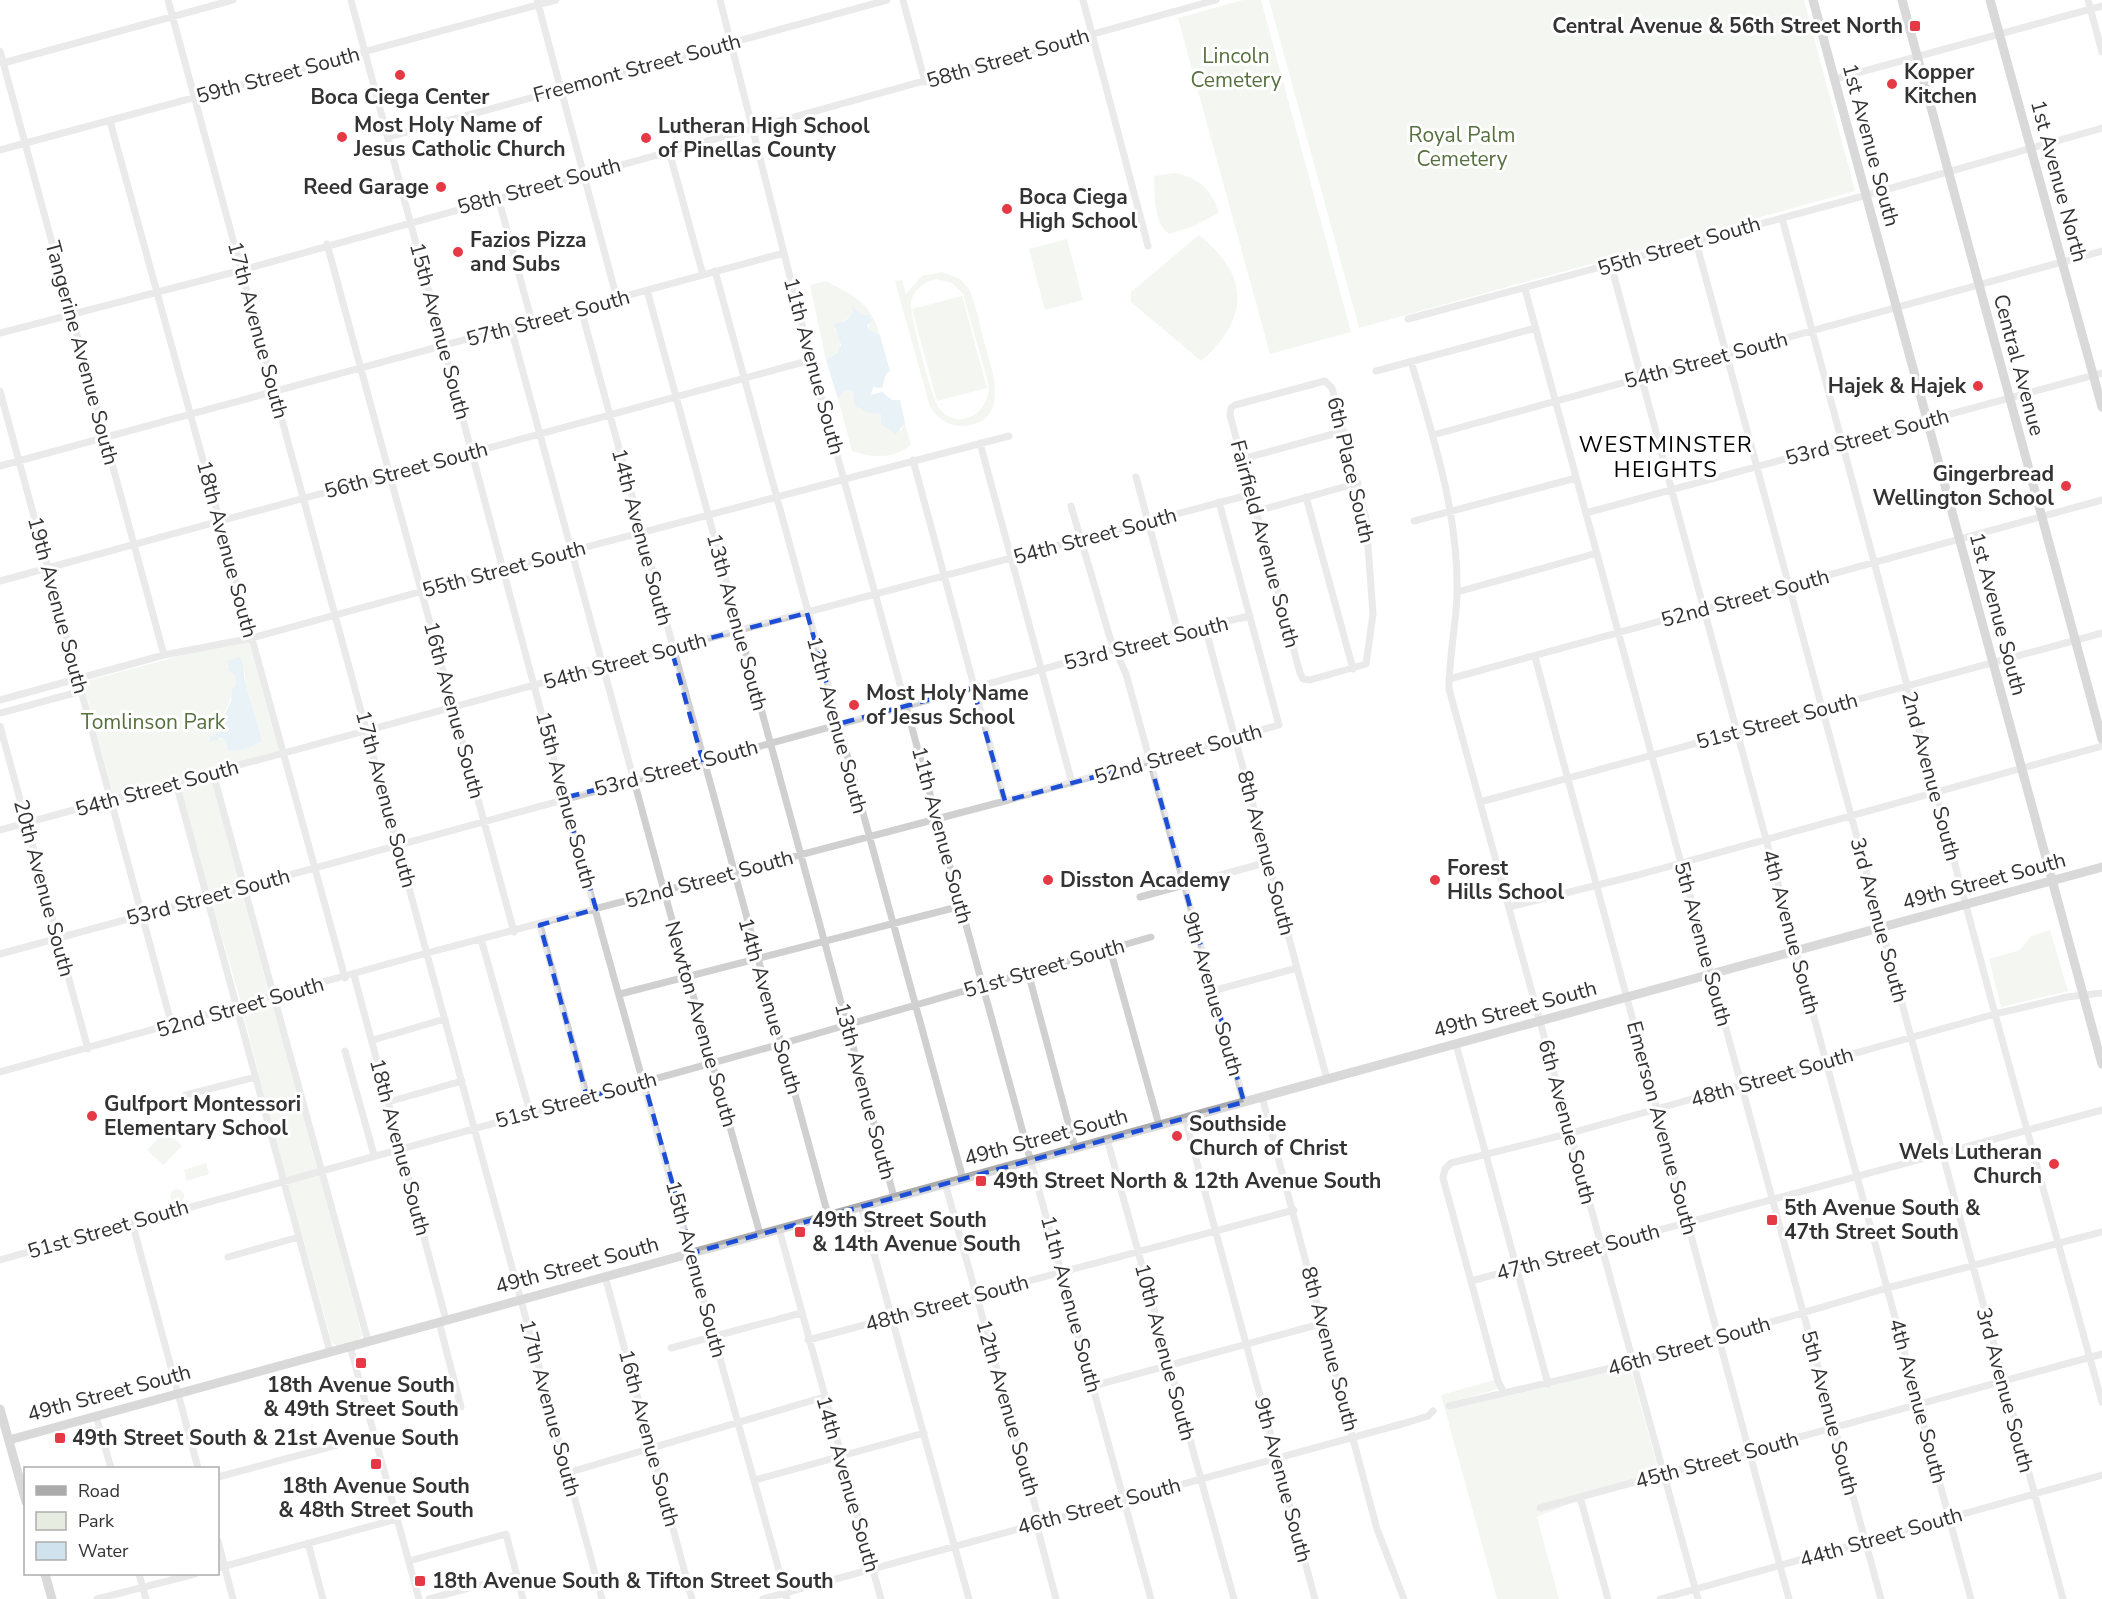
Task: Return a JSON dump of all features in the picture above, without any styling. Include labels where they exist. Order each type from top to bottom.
[{"type":"main road","name":"1st Avenue South","points":[[1813,0],[2102,1064]]},
{"type":"main road","name":"Central Avenue","points":[[1902,0],[2102,739]]},
{"type":"main road","name":"1st Avenue North","points":[[1990,0],[2063,262],[2098,374],[2102,407]]},
{"type":"main road","name":"49th Street South","points":[[4,1441],[2102,867]]},
{"type":"main road","points":[[0,1409],[4,1441],[24,1496]]},
{"type":"main road","points":[[45,1575],[52,1599]]},
{"type":"street","name":"17th Avenue South","points":[[168,0],[602,1599]]},
{"type":"street","points":[[3,63],[233,0]]},
{"type":"street","name":"15th Avenue South","points":[[351,0],[564,798],[787,1596]]},
{"type":"street","name":"59th Street South","points":[[0,150],[537,3],[556,0]]},
{"type":"street","name":"11th Avenue South","points":[[720,0],[811,360],[1151,1599]]},
{"type":"street","name":"Freemont Street South","points":[[388,137],[887,0]]},
{"type":"street","points":[[903,0],[925,82]]},
{"type":"street","points":[[1083,0],[1148,246]]},
{"type":"street","name":"58th Street South","points":[[0,333],[242,270],[327,244],[754,129],[1216,0]]},
{"type":"street","points":[[2088,0],[2102,52]]},
{"type":"street","points":[[537,3],[617,299]]},
{"type":"street","points":[[1835,79],[2102,6]]},
{"type":"street","name":"Tangerine Avenue South","points":[[0,51],[164,655]]},
{"type":"street","name":"18th Avenue South","points":[[110,120],[345,978]]},
{"type":"street","name":"55th Street South","points":[[1408,319],[1867,195],[2102,128]]},
{"type":"street","points":[[669,152],[703,275]]},
{"type":"street","points":[[498,197],[532,322]]},
{"type":"street","name":"2nd Avenue South","points":[[1782,218],[1965,904],[2102,1402]]},
{"type":"street","name":"3rd Avenue South","points":[[1696,242],[2063,1599]]},
{"type":"street","name":"16th Avenue South","points":[[327,244],[514,932]]},
{"type":"street","name":"54th Street South","points":[[1433,435],[2102,251]]},
{"type":"street","name":"57th Street South","points":[[0,466],[784,253]]},
{"type":"street","name":"4th Avenue South","points":[[1611,265],[1971,1599]]},
{"type":"street","name":"12th Avenue South","points":[[715,271],[963,1179]]},
{"type":"street","name":"5th Avenue South","points":[[1525,289],[1881,1599]]},
{"type":"street","name":"13th Avenue South","points":[[647,290],[894,1197]]},
{"type":"street","name":"14th Avenue South","points":[[581,309],[756,960],[828,1215]]},
{"type":"street","name":"Newton Avenue South","points":[[512,328],[664,891],[760,1234]]},
{"type":"street","points":[[1376,371],[1536,328]]},
{"type":"street","name":"56th Street South","points":[[0,581],[811,360]]},
{"type":"street","name":"6th Avenue South","points":[[1411,361],[1433,435],[1450,514],[1457,592],[1449,689],[1698,1599]]},
{"type":"street","name":"53rd Street South","points":[[1586,513],[2098,374]]},
{"type":"street","name":"6th Place South","points":[[1231,408],[1325,381],[1330,384],[1366,519],[1372,586],[1373,614],[1366,664],[1353,669]]},
{"type":"street","name":"19th Avenue South","points":[[0,392],[172,1026]]},
{"type":"street","name":"Fairfield Avenue South","points":[[1231,408],[1242,459],[1303,679],[1310,680],[1353,669]]},
{"type":"street","points":[[1242,459],[1344,431]]},
{"type":"street","name":"55th Street South","points":[[0,700],[164,655],[252,638],[708,514],[1009,436]]},
{"type":"street","points":[[980,443],[1072,783]]},
{"type":"street","points":[[913,460],[1005,801]]},
{"type":"street","points":[[1136,477],[1178,632]]},
{"type":"street","points":[[1414,522],[1576,478]]},
{"type":"street","points":[[1257,511],[1358,483]]},
{"type":"street","name":"54th Street South","points":[[0,830],[603,666],[1252,494]]},
{"type":"street","points":[[1306,497],[1353,669]]},
{"type":"street","name":"52nd Street South","points":[[1449,679],[2102,500]]},
{"type":"street","points":[[1219,502],[1250,616]]},
{"type":"street","name":"9th Avenue South","points":[[1071,506],[1114,651],[1126,674],[1244,1102]]},
{"type":"street","points":[[1457,592],[1597,553]]},
{"type":"street","name":"53rd Street South","points":[[0,954],[315,869],[564,798],[1178,632],[1250,616]]},
{"type":"street","name":"52nd Street South","points":[[1,1070],[88,1049],[427,953],[938,819],[1235,739],[1279,725],[1250,616]]},
{"type":"street","name":"8th Avenue South","points":[[1205,627],[1327,1079]]},
{"type":"street","name":"51st Street South","points":[[1480,802],[2102,633]]},
{"type":"street","name":"Emerson Avenue South","points":[[1535,657],[1789,1599]]},
{"type":"street","points":[[0,713],[82,691]]},
{"type":"street","name":"20th Avenue South","points":[[0,726],[88,1049]]},
{"type":"street","points":[[1509,907],[1596,886],[2102,746]]},
{"type":"street","points":[[213,773],[368,1341]]},
{"type":"street","points":[[176,783],[330,1352]]},
{"type":"street","points":[[1140,897],[1268,862]]},
{"type":"street","points":[[620,994],[961,906]]},
{"type":"street","points":[[540,925],[587,1097]]},
{"type":"street","name":"51st Street South","points":[[0,1260],[474,1127],[781,1044],[1151,937]]},
{"type":"street","points":[[482,939],[530,1112]]},
{"type":"street","points":[[1110,949],[1159,1125]]},
{"type":"street","points":[[1212,991],[1297,968]]},
{"type":"street","points":[[1028,972],[1075,1148]]},
{"type":"street","name":"18th Avenue South","points":[[354,975],[373,1040],[461,1407]]},
{"type":"street","name":"48th Street South","points":[[1471,1281],[1443,1178],[1444,1169],[1451,1163],[1570,1133],[1995,1014],[2082,994],[2102,993]]},
{"type":"street","points":[[373,1040],[445,1019]]},
{"type":"street","points":[[1456,1044],[1548,1384]]},
{"type":"street","points":[[345,1051],[374,1155]]},
{"type":"street","points":[[186,1095],[256,1077]]},
{"type":"street","points":[[388,1102],[462,1081]]},
{"type":"street","name":"8th Avenue South","points":[[1262,1097],[1294,1210],[1377,1529],[1404,1599]]},
{"type":"street","name":"47th Street South","points":[[1471,1281],[2102,1110]]},
{"type":"street","name":"9th Avenue South","points":[[1185,1118],[1316,1599]]},
{"type":"street","name":"10th Avenue South","points":[[1107,1139],[1199,1479],[1234,1599]]},
{"type":"street","name":"12th Avenue South","points":[[945,1183],[1040,1523],[1038,1530],[1056,1599]]},
{"type":"street","name":"13th Avenue South","points":[[861,1206],[969,1599]]},
{"type":"street","name":"48th Street South","points":[[808,1340],[1294,1210]]},
{"type":"street","points":[[132,1222],[198,1467]]},
{"type":"street","name":"14th Avenue South","points":[[779,1229],[839,1456],[881,1599]]},
{"type":"street","name":"46th Street South","points":[[1449,1406],[1503,1391],[1512,1394],[1632,1363],[1887,1288],[2102,1232]]},
{"type":"street","points":[[228,1257],[299,1237]]},
{"type":"street","name":"16th Avenue South","points":[[605,1276],[692,1599]]},
{"type":"street","points":[[1471,1281],[1498,1382],[1503,1391]]},
{"type":"street","points":[[671,1348],[801,1313]]},
{"type":"street","points":[[1093,1386],[1324,1323]]},
{"type":"street","points":[[350,1346],[419,1599]]},
{"type":"street","name":"45th Street South","points":[[1540,1508],[2102,1354]]},
{"type":"street","points":[[567,1473],[824,1397]]},
{"type":"street","name":"46th Street South","points":[[763,1599],[787,1596],[872,1569],[1424,1417],[1433,1411]]},
{"type":"street","points":[[96,1416],[111,1467]]},
{"type":"street","points":[[754,1480],[924,1433]]},
{"type":"street","points":[[219,1477],[374,1435]]},
{"type":"street","name":"44th Street South","points":[[1660,1599],[2102,1475]]},
{"type":"street","points":[[1580,1497],[1608,1599]]},
{"type":"street","points":[[221,1567],[397,1519]]},
{"type":"street","points":[[408,1561],[506,1534],[523,1599]]},
{"type":"street","points":[[308,1543],[323,1599]]},
{"type":"street","points":[[219,1550],[221,1567],[233,1599]]},
{"type":"street","points":[[139,1575],[146,1599]]},
{"type":"street","points":[[97,1599],[191,1575]]},
{"type":"street","points":[[429,1599],[517,1575]]},
{"type":"highlighted area","points":[[807,613],[838,724],[973,688],[1005,801],[1150,762],[1244,1102],[692,1253],[644,1082],[587,1097],[540,925],[596,909],[564,798],[703,762],[671,648]]},
{"type":"green space","name":"Lincoln Cemetery","points":[[1243,0],[1261,0],[1351,332],[1270,354],[1178,18]]},
{"type":"green space","name":"Royal Palm Cemetery","points":[[1269,0],[1804,0],[1855,191],[1359,328]]},
{"type":"green space","points":[[1175,173],[1191,178],[1203,186],[1212,197],[1219,213],[1194,226],[1169,234],[1157,216],[1154,176]]},
{"type":"green space","points":[[1199,235],[1216,250],[1228,266],[1238,297],[1229,329],[1201,361],[1131,302],[1131,292]]},
{"type":"green space","points":[[1067,239],[1083,300],[1045,310],[1029,249]]},
{"type":"green space","points":[[942,272],[960,279],[969,289],[990,363],[995,391],[994,404],[989,414],[979,422],[964,426],[949,424],[940,419],[930,407],[895,281],[902,280],[906,294],[922,276]],"holes":[[[937,279],[952,283],[963,294],[988,382],[986,402],[973,415],[965,419],[956,419],[939,408],[931,389],[911,309],[912,297],[924,284]]]},
{"type":"green space","points":[[826,281],[853,296],[866,307],[880,335],[869,330],[868,315],[861,314],[853,307],[853,313],[834,329],[840,335],[840,350],[826,360],[810,285]]},
{"type":"green space","points":[[962,296],[987,388],[937,401],[912,309]]},
{"type":"green space","points":[[843,391],[854,392],[859,409],[881,414],[882,420],[901,431],[905,423],[911,445],[897,453],[883,456],[852,451],[838,399]]},
{"type":"green space","name":"Tomlinson Park","points":[[249,642],[279,751],[114,797],[83,682],[194,652]],"holes":[[[226,665],[245,672],[245,681],[262,741],[215,739],[232,688],[236,687],[236,677]]]},
{"type":"green space","points":[[211,777],[240,885],[209,893],[180,785]]},
{"type":"green space","points":[[241,891],[270,995],[241,1003],[211,899]]},
{"type":"green space","points":[[2050,930],[2068,991],[2001,1007],[1989,959],[2020,950],[2031,936]]},
{"type":"green space","points":[[272,1001],[317,1169],[286,1178],[242,1009]]},
{"type":"green space","points":[[166,1130],[182,1146],[163,1165],[147,1150]]},
{"type":"green space","points":[[206,1163],[209,1174],[187,1181],[184,1170]]},
{"type":"green space","points":[[319,1174],[362,1335],[358,1340],[337,1346],[332,1343],[288,1183]]},
{"type":"green space","points":[[174,1189],[180,1189],[184,1196],[180,1203],[174,1203],[170,1199],[170,1193]]},
{"type":"green space","points":[[1630,1367],[1659,1472],[1536,1506],[1538,1512],[1574,1502],[1537,1517],[1559,1599],[1497,1599],[1441,1395],[1494,1380],[1498,1389],[1445,1404],[1447,1410]]},
{"type":"water","points":[[852,306],[861,314],[868,315],[872,320],[867,325],[869,330],[880,335],[890,371],[886,374],[882,388],[873,387],[871,395],[882,392],[892,400],[900,400],[905,423],[896,434],[881,424],[881,414],[868,413],[855,406],[853,392],[843,391],[838,399],[826,360],[838,352],[841,345],[834,324],[845,321],[853,313]]},
{"type":"water","points":[[239,657],[242,661],[245,681],[262,741],[245,749],[228,751],[226,741],[221,738],[210,742],[210,736],[215,735],[231,701],[232,688],[236,686],[236,677],[229,671],[227,661]]},
{"type":"place","name":"Central Avenue & 56th Street North","points":[[1915,26]]},
{"type":"place","name":"Boca Ciega Center","points":[[400,75]]},
{"type":"place","name":"Kopper Kitchen","points":[[1892,84]]},
{"type":"place","name":"Most Holy Name of Jesus Catholic Church","points":[[342,137]]},
{"type":"place","name":"Lutheran High School of Pinellas County","points":[[646,138]]},
{"type":"place","name":"Reed Garage","points":[[441,187]]},
{"type":"place","name":"Boca Ciega High School","points":[[1007,209]]},
{"type":"place","name":"Fazios Pizza and Subs","points":[[458,252]]},
{"type":"place","name":"Hajek & Hajek","points":[[1978,386]]},
{"type":"place","name":"Gingerbread Wellington School","points":[[2066,486]]},
{"type":"place","name":"Most Holy Name of Jesus School","points":[[854,705]]},
{"type":"place","name":"Disston Academy","points":[[1048,880]]},
{"type":"place","name":"Forest Hills School","points":[[1435,880]]},
{"type":"place","name":"Gulfport Montessori Elementary School","points":[[92,1116]]},
{"type":"place","name":"Southside Church of Christ","points":[[1177,1136]]},
{"type":"place","name":"Wels Lutheran Church","points":[[2054,1164]]},
{"type":"place","name":"49th Street North & 12th Avenue South","points":[[981,1181]]},
{"type":"place","name":"5th Avenue South & 47th Street South","points":[[1772,1220]]},
{"type":"place","name":"49th Street South & 14th Avenue South","points":[[800,1232]]},
{"type":"place","name":"18th Avenue South & 49th Street South","points":[[361,1363]]},
{"type":"place","name":"49th Street South & 21st Avenue South","points":[[60,1438]]},
{"type":"place","name":"18th Avenue South & 48th Street South","points":[[376,1464]]},
{"type":"place","name":"18th Avenue South & Tifton Street South","points":[[420,1581]]},
{"type":"district","name":"WESTMINSTER HEIGHTS","points":[[1666,456]]}]
